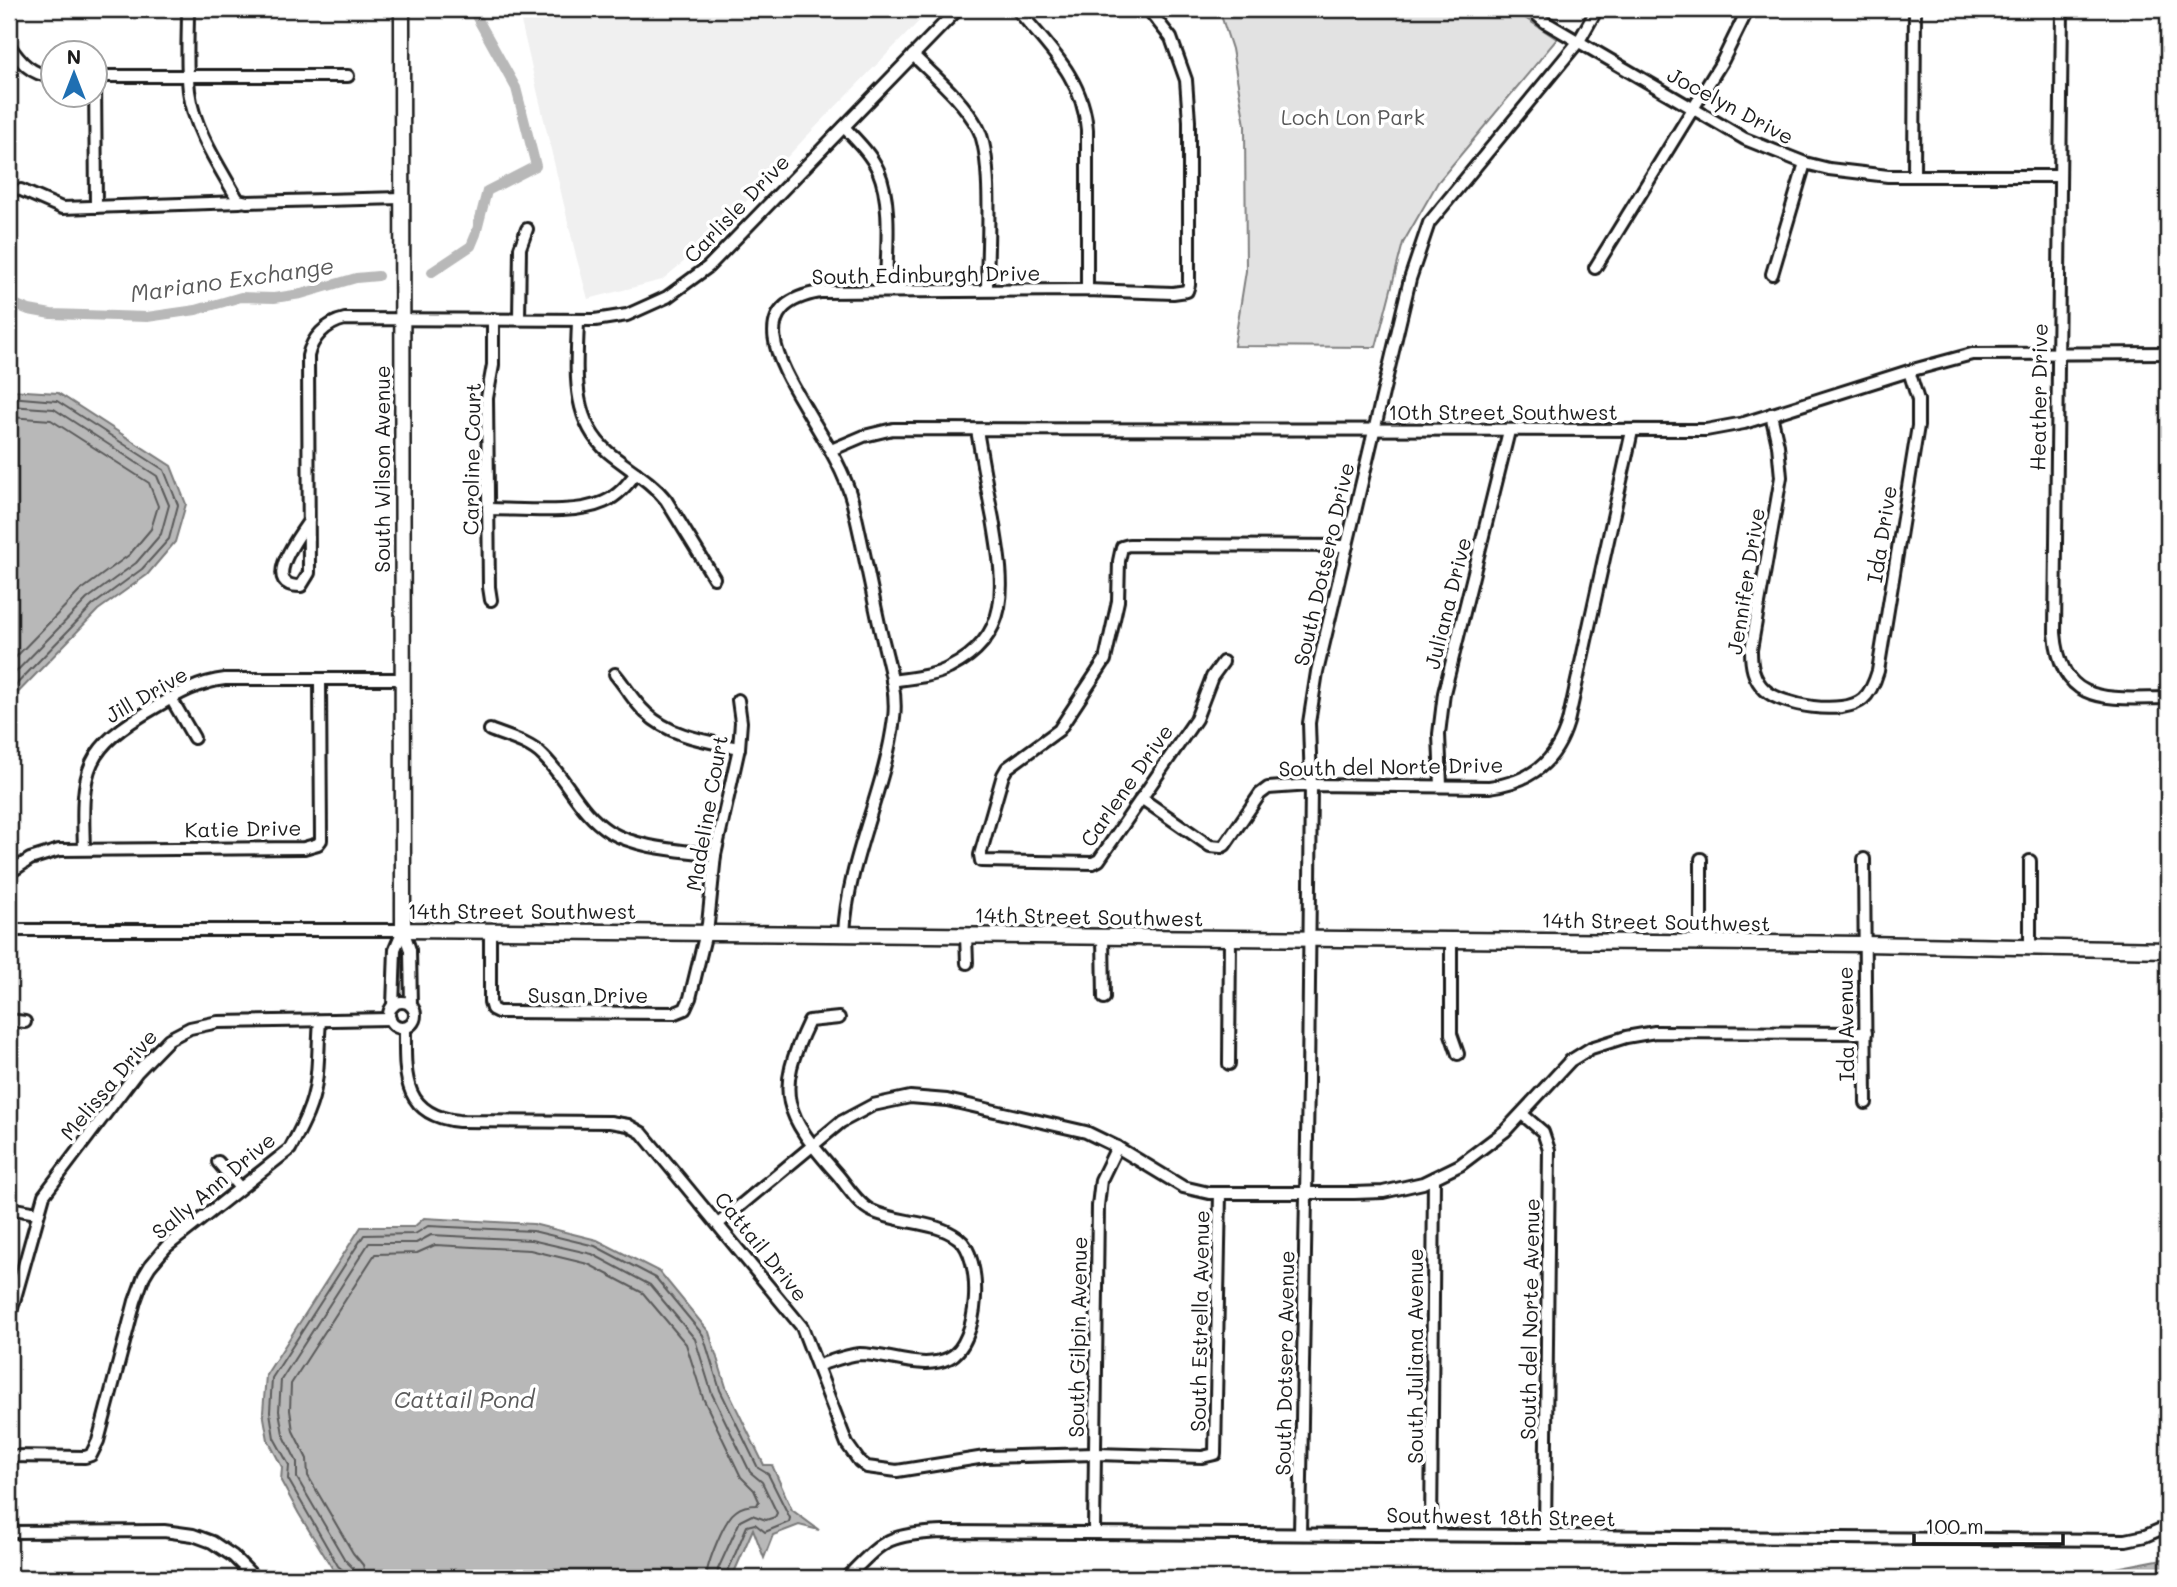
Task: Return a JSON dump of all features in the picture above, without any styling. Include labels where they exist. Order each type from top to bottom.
[{"type":"main road","name":"South Wilson Avenue","points":[[402,9],[403,930]]},
{"type":"main road","name":"14th Street Southwest","points":[[403,930],[1701,942],[2168,950]]},
{"type":"street","points":[[188,9],[189,92],[200,128],[239,201]]},
{"type":"street","name":"Carlisle Drive","points":[[309,522],[282,565],[281,575],[293,586],[301,586],[309,573],[309,522],[308,365],[313,342],[321,332],[336,321],[345,319],[578,320],[627,315],[667,298],[716,259],[958,9]]},
{"type":"street","points":[[1017,9],[1072,76],[1084,105],[1087,130],[1087,290]]},
{"type":"street","name":"South Edinburgh Drive","points":[[844,935],[846,899],[894,716],[891,681],[851,498],[831,450],[779,362],[774,337],[777,315],[787,304],[804,295],[820,292],[1087,290],[1173,293],[1183,292],[1188,288],[1189,121],[1186,80],[1171,38],[1148,9]]},
{"type":"street","name":"Jocelyn Drive","points":[[1530,9],[1545,22],[1692,109],[1766,149],[1805,163],[1856,173],[2060,176]]},
{"type":"street","name":"South Dotsero Drive","points":[[1306,1193],[1311,785],[1309,723],[1317,672],[1410,279],[1429,223],[1579,41],[1597,9]]},
{"type":"street","points":[[1595,268],[1723,60],[1748,9]]},
{"type":"street","points":[[1914,175],[1915,9]]},
{"type":"street","name":"Heather Drive","points":[[2062,9],[2056,653],[2066,675],[2093,695],[2105,698],[2168,698]]},
{"type":"street","points":[[11,52],[38,73]]},
{"type":"street","points":[[913,55],[954,94],[982,137],[987,167],[987,290]]},
{"type":"street","points":[[108,76],[348,76]]},
{"type":"street","points":[[95,108],[96,207]]},
{"type":"street","points":[[844,127],[873,160],[885,194],[886,290]]},
{"type":"street","points":[[1772,274],[1805,163]]},
{"type":"street","points":[[21,190],[62,208],[401,198]]},
{"type":"street","points":[[519,319],[520,248],[527,229]]},
{"type":"street","name":"Caroline Court","points":[[491,600],[488,587],[487,398],[493,365],[493,319]]},
{"type":"street","points":[[578,320],[577,387],[582,412],[595,438],[666,500],[714,578]]},
{"type":"street","name":"10th Street Southwest","points":[[831,450],[864,436],[893,429],[1706,430],[1730,426],[1972,354],[2168,353]]},
{"type":"street","name":"Ida Drive","points":[[1862,700],[1871,689],[1878,671],[1918,426],[1918,400],[1909,371]]},
{"type":"street","name":"Jennifer Drive","points":[[1771,414],[1781,477],[1751,650],[1754,674],[1767,692],[1783,701],[1840,709],[1862,700]]},
{"type":"street","points":[[891,681],[937,673],[964,660],[980,646],[999,613],[1002,575],[977,430]]},
{"type":"street","name":"Juliana Drive","points":[[1441,786],[1439,734],[1444,693],[1509,430]]},
{"type":"street","name":"South del Norte Drive","points":[[1141,798],[1210,846],[1221,847],[1265,789],[1311,785],[1489,787],[1516,781],[1539,769],[1558,748],[1572,706],[1632,430]]},
{"type":"street","points":[[488,509],[586,508],[611,498],[625,487],[636,473]]},
{"type":"street","name":"Carlene Drive","points":[[1223,663],[1212,677],[1196,719],[1096,862],[987,863],[980,858],[1007,768],[1059,730],[1105,660],[1118,601],[1120,550],[1129,545],[1347,546]]},
{"type":"street","points":[[615,674],[644,712],[665,727],[687,736],[739,748]]},
{"type":"street","name":"Jill Drive","points":[[84,848],[83,796],[89,768],[100,748],[123,726],[171,698],[198,684],[225,679],[403,679]]},
{"type":"street","name":"Katie Drive","points":[[9,873],[30,859],[48,852],[84,848],[304,848],[318,844],[321,840],[320,679]]},
{"type":"street","points":[[171,698],[194,738]]},
{"type":"street","name":"Madeline Court","points":[[706,933],[715,855],[739,748],[741,722],[738,700]]},
{"type":"street","points":[[490,730],[527,745],[541,754],[590,816],[610,832],[643,844],[715,855]]},
{"type":"street","points":[[1701,859],[1701,942]]},
{"type":"street","name":"Ida Avenue","points":[[1864,859],[1866,1103]]},
{"type":"street","points":[[2030,860],[2030,947]]},
{"type":"street","name":"14th Street Southwest","points":[[9,930],[403,930]]},
{"type":"street","name":"South Wilson Avenue","points":[[393,1006],[395,949],[403,930]]},
{"type":"street","name":"South Wilson Avenue","points":[[403,930],[410,950],[411,1006]]},
{"type":"street","name":"Susan Drive","points":[[490,930],[490,1002],[492,1009],[503,1013],[680,1012],[685,1009],[690,998],[706,933]]},
{"type":"street","points":[[966,936],[967,963]]},
{"type":"street","points":[[1103,936],[1104,998]]},
{"type":"street","points":[[1229,1063],[1230,938]]},
{"type":"street","points":[[1451,940],[1451,1034],[1458,1054]]},
{"type":"street","points":[[402,1002],[411,1006],[414,1019],[405,1027],[394,1025],[390,1019],[393,1006],[402,1002]]},
{"type":"street","points":[[819,1365],[857,1354],[930,1363],[954,1356],[963,1346],[972,1327],[974,1270],[972,1257],[960,1239],[943,1229],[869,1210],[794,1120],[790,1108],[788,1077],[798,1044],[809,1021],[839,1018]]},
{"type":"street","name":"Melissa Drive","points":[[9,1320],[37,1213],[49,1187],[137,1072],[169,1039],[190,1028],[218,1022],[390,1019]]},
{"type":"street","points":[[9,1020],[25,1022]]},
{"type":"street","name":"Sally Ann Drive","points":[[9,1456],[91,1455],[98,1441],[144,1276],[166,1247],[289,1149],[302,1126],[316,1083],[320,1021]]},
{"type":"street","name":"Cattail Drive","points":[[405,1027],[407,1085],[412,1095],[428,1112],[440,1118],[459,1121],[610,1122],[628,1125],[649,1140],[799,1322],[819,1365],[847,1444],[867,1467],[897,1471],[985,1457],[1095,1454]]},
{"type":"street","points":[[718,1224],[841,1122],[883,1101],[921,1097],[947,1100],[1077,1129],[1117,1147],[1183,1186],[1220,1193],[1383,1192],[1434,1178],[1460,1165],[1522,1114],[1570,1061],[1591,1048],[1626,1037],[1655,1032],[1866,1033]]},
{"type":"street","name":"South del Norte Avenue","points":[[1522,1114],[1543,1132],[1549,1150],[1545,1536]]},
{"type":"street","name":"South Gilpin Avenue","points":[[1094,1532],[1099,1188],[1102,1174],[1117,1147]]},
{"type":"street","points":[[218,1162],[240,1188]]},
{"type":"street","name":"South Juliana Avenue","points":[[1431,1534],[1434,1178]]},
{"type":"street","name":"South Estrella Avenue","points":[[1095,1454],[1202,1457],[1213,1455],[1217,1451],[1220,1193]]},
{"type":"street","name":"South Dotsero Avenue","points":[[1300,1534],[1306,1193]]},
{"type":"street","points":[[9,1208],[37,1213]]},
{"type":"street","name":"Southwest 18th Street","points":[[846,1578],[880,1544],[897,1536],[943,1532],[2126,1540],[2146,1536],[2168,1526]]},
{"type":"street","points":[[9,1532],[164,1531],[193,1535],[212,1542],[233,1556],[255,1578]]},
{"type":"shaded area","points":[[518,9],[931,9],[712,238],[662,280],[588,299]]},
{"type":"green space","name":"Loch Lon Park","points":[[1219,9],[1515,9],[1557,39],[1438,182],[1403,243],[1376,347],[1234,346],[1246,271],[1245,125],[1232,49]]},
{"type":"water","points":[[9,390],[58,393],[171,466],[186,504],[175,542],[147,575],[98,610],[9,702]]},
{"type":"water","name":"Cattail Pond","points":[[424,1218],[533,1224],[597,1240],[660,1272],[709,1332],[726,1387],[764,1465],[772,1465],[792,1510],[819,1530],[799,1525],[773,1535],[764,1558],[753,1529],[733,1575],[715,1578],[343,1578],[334,1571],[281,1481],[282,1467],[268,1440],[263,1412],[266,1375],[361,1227],[414,1227]]},
{"type":"water","points":[[2168,1558],[2168,1578],[2064,1578]]},
{"type":"waterway","name":"Mariano Exchange","points":[[432,272],[471,246],[487,191],[536,166],[516,88],[475,14],[476,9]]},
{"type":"waterway","name":"Mariano Exchange","points":[[9,302],[29,310],[51,314],[147,317],[196,310],[241,297],[274,298],[301,294],[356,278],[378,276]]}]
